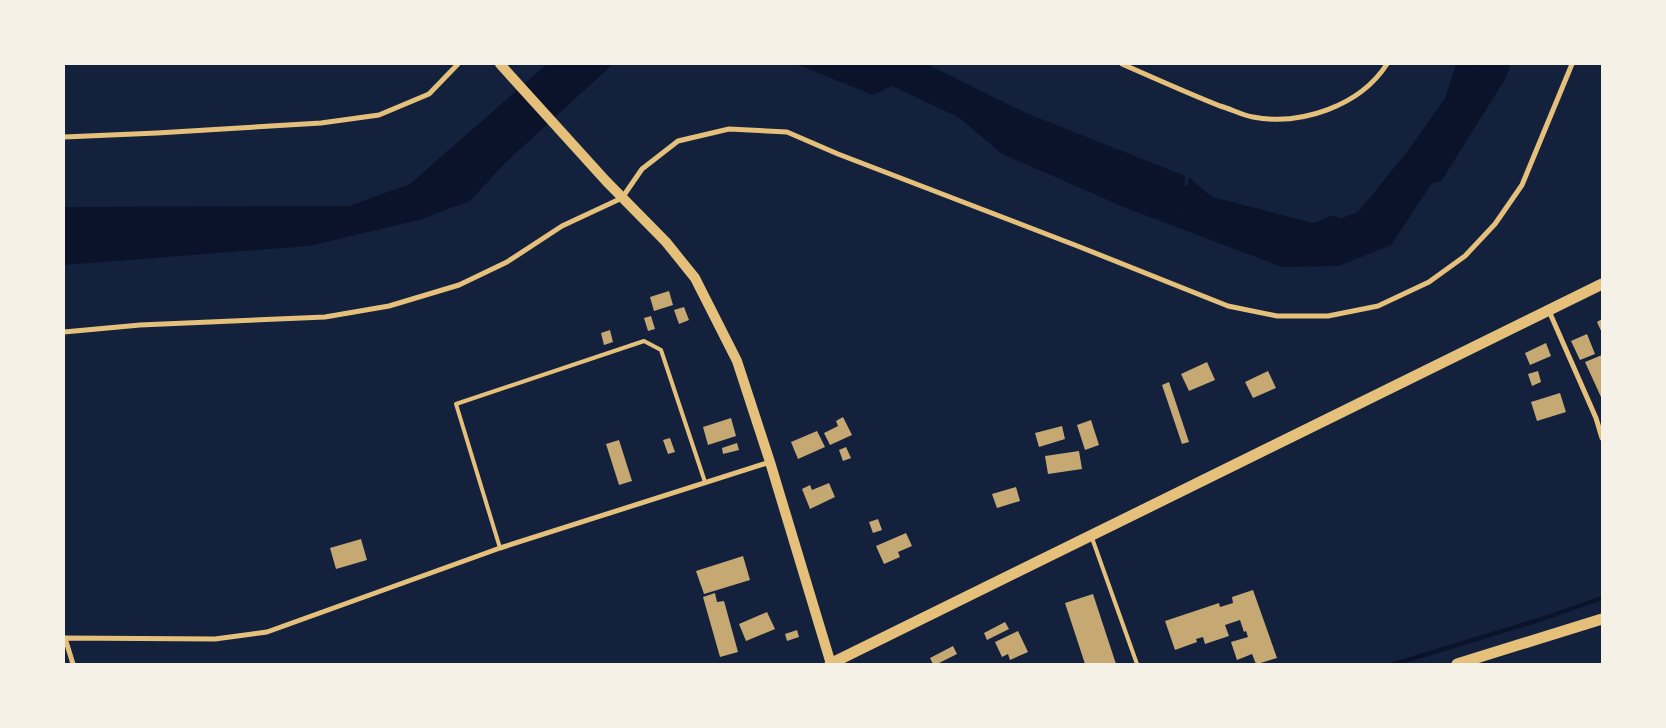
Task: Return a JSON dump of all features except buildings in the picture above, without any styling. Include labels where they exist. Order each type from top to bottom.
[{"type":"main road","points":[[500,64],[606,181],[666,242],[696,278],[737,361],[770,462],[830,664],[1602,284]]},
{"type":"main road","points":[[1457,664],[1602,618]]},
{"type":"street","points":[[64,137],[321,123],[379,115],[429,94],[458,64]]},
{"type":"street","points":[[1122,64],[1250,117],[1266,119],[1301,116],[1328,110],[1364,91],[1387,64]]},
{"type":"street","points":[[64,332],[140,325],[325,317],[389,306],[458,285],[507,262],[562,226],[622,198],[642,169],[678,141],[729,129],[787,132],[838,154],[1228,306],[1277,316],[1328,316],[1378,306],[1430,282],[1465,256],[1495,224],[1522,185],[1572,64]]},
{"type":"street","points":[[1549,310],[1596,418],[1602,438]]},
{"type":"street","points":[[73,664],[64,638],[215,639],[267,632],[500,548],[770,462]]},
{"type":"lane","points":[[500,548],[456,404],[644,341],[661,350],[705,482]]},
{"type":"lane","points":[[1092,536],[1137,664]]},
{"type":"water","points":[[547,64],[613,64],[505,163],[470,201],[419,220],[309,246],[64,265],[64,207],[349,206],[410,184]]},
{"type":"water","points":[[796,64],[927,64],[1026,113],[1185,176],[1182,219],[1189,177],[1250,230],[1287,239],[1358,212],[1407,152],[1445,98],[1456,64],[1484,64],[1438,174],[1391,245],[1339,266],[1282,267],[1126,208],[1002,154],[958,117],[892,86],[873,95]]},
{"type":"waterway","points":[[1433,170],[1493,74],[1497,64]]},
{"type":"waterway","points":[[1150,184],[1204,208],[1315,237],[1333,229]]},
{"type":"waterway","points":[[1394,664],[1542,619],[1602,598]]}]
